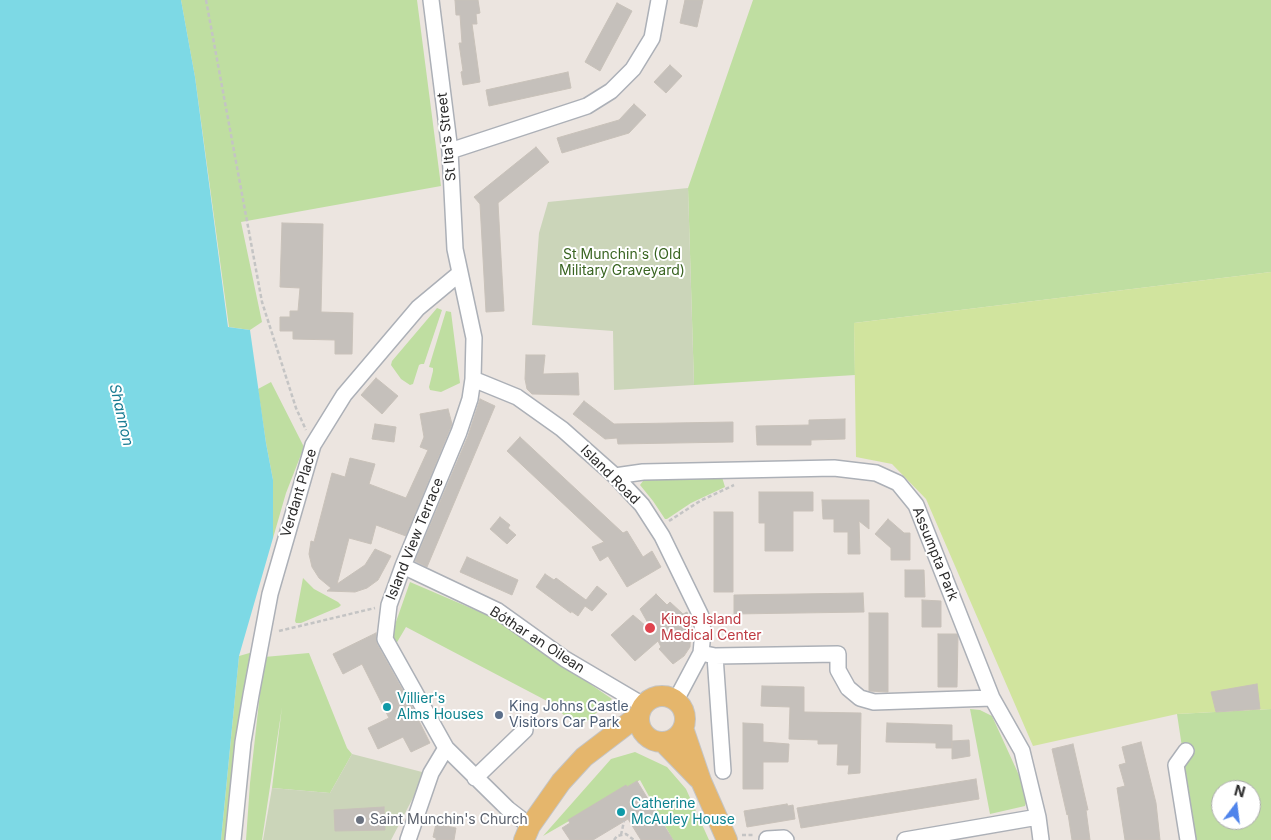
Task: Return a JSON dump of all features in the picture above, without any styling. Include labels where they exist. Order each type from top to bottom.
[{"type":"main road","points":[[527,833],[561,782],[584,757],[655,696],[670,697],[676,700],[684,713],[685,721],[683,728],[675,738],[607,738]]},
{"type":"main road","points":[[641,710],[639,723],[642,730],[655,739],[701,781]]},
{"type":"main road","points":[[683,728],[701,781],[726,838]]},
{"type":"street","name":"St Ita's Street","points":[[431,0],[450,151],[455,249],[460,273]]},
{"type":"street","points":[[450,151],[587,106],[611,90],[633,69],[652,38],[659,0]]},
{"type":"street","name":"Verdant Place","points":[[233,840],[244,742],[270,594],[313,445],[344,395],[418,308],[460,273]]},
{"type":"street","points":[[460,273],[474,338],[473,379]]},
{"type":"street","name":"Island Road","points":[[473,379],[517,397],[562,429],[615,476],[642,505],[659,531],[701,616],[708,655],[676,700]]},
{"type":"street","name":"Island View Terrace","points":[[473,379],[470,399],[459,432],[403,566],[389,605],[384,639],[446,748],[508,810],[527,833]]},
{"type":"street","name":"Assumpta Park","points":[[615,476],[643,472],[834,468],[876,473],[898,483],[916,505],[992,698],[1022,752],[1038,817],[1041,840]]},
{"type":"street","name":"Bóthar an Oilean","points":[[403,566],[498,612],[641,710]]},
{"type":"street","points":[[723,771],[708,655],[838,654],[838,670],[848,688],[860,698],[874,702],[992,698]]},
{"type":"street","points":[[475,778],[525,730]]},
{"type":"street","points":[[408,840],[431,773],[446,748]]},
{"type":"street","points":[[1186,751],[1176,766],[1188,840]]},
{"type":"street","points":[[905,840],[1038,817]]},
{"type":"street","points":[[767,839],[784,838],[786,840]]},
{"type":"path","points":[[206,0],[262,302],[296,408],[313,445]]},
{"type":"path","points":[[659,531],[687,508],[739,483]]},
{"type":"path","points":[[262,635],[389,605]]},
{"type":"path","points":[[614,840],[621,834],[624,821]]},
{"type":"path","points":[[621,834],[630,836],[634,840]]},
{"type":"path","points":[[726,838],[749,834],[767,839]]},
{"type":"green space","points":[[181,0],[417,0],[441,186],[241,222],[262,322],[250,330],[229,327],[195,77]]},
{"type":"green space","points":[[753,0],[1271,0],[1271,272],[854,323],[855,375],[694,385],[688,188]]},
{"type":"green space","name":"St Munchin's (Old Military Graveyard)","points":[[688,188],[694,385],[614,390],[613,331],[532,325],[539,233],[548,202]]},
{"type":"green space","points":[[1271,272],[1271,709],[1177,714],[1033,746],[926,499],[892,464],[856,457],[854,323]]},
{"type":"green space","points":[[437,308],[442,310],[424,364],[419,365],[413,384],[410,385],[401,379],[391,365],[392,361]]},
{"type":"green space","points":[[446,311],[451,312],[460,383],[441,392],[430,390],[433,368],[429,367]]},
{"type":"green space","points":[[271,382],[304,447],[286,493],[273,538],[273,480],[258,389]]},
{"type":"green space","points":[[722,477],[725,487],[691,503],[667,519],[665,519],[640,485],[647,479]]},
{"type":"green space","points":[[303,578],[314,589],[341,605],[301,623],[296,623]]},
{"type":"green space","points":[[410,582],[494,618],[612,699],[579,728],[549,702],[406,627],[396,644],[391,636]]},
{"type":"green space","points":[[253,652],[225,840],[221,840],[239,656]]},
{"type":"green space","points":[[309,653],[347,748],[352,754],[330,793],[272,788],[282,707],[262,840],[246,840],[250,783],[264,657]]},
{"type":"green space","points":[[970,709],[980,710],[992,716],[1028,795],[1025,806],[990,814]]},
{"type":"green space","points":[[1271,709],[1271,840],[1196,840],[1177,714]]},
{"type":"green space","points":[[635,752],[667,767],[686,789],[709,840],[673,840],[640,780],[543,836],[611,759]]},
{"type":"green space","points":[[352,754],[426,773],[391,840],[263,840],[272,788],[330,793]]},
{"type":"water","name":"Shannon","points":[[0,0],[181,0],[195,77],[228,327],[250,330],[273,480],[273,538],[239,656],[221,840],[0,840]]},
{"type":"building","points":[[455,0],[478,0],[480,13],[476,14],[477,24],[472,24],[480,82],[463,85],[459,43],[462,43],[460,15],[456,15]]},
{"type":"building","points":[[685,0],[703,0],[697,27],[680,23]]},
{"type":"building","points":[[617,3],[632,11],[600,71],[585,62]]},
{"type":"building","points":[[670,65],[682,76],[666,93],[654,82]]},
{"type":"building","points":[[568,72],[571,88],[489,106],[486,90]]},
{"type":"building","points":[[634,104],[646,115],[629,133],[562,153],[557,138],[619,120]]},
{"type":"building","points":[[536,147],[549,162],[498,203],[504,311],[486,312],[480,204],[474,197]]},
{"type":"building","points":[[282,223],[323,224],[321,312],[353,313],[352,354],[335,354],[335,340],[293,339],[293,331],[280,331],[280,317],[290,317],[290,311],[298,311],[300,288],[280,287]]},
{"type":"building","points":[[526,355],[545,355],[543,374],[578,373],[579,395],[532,394],[527,389],[525,379]]},
{"type":"building","points":[[376,378],[398,396],[382,414],[361,395]]},
{"type":"building","points":[[480,399],[495,406],[427,567],[415,561],[468,436]]},
{"type":"building","points":[[584,401],[614,424],[733,422],[733,442],[618,444],[617,438],[605,439],[573,414]]},
{"type":"building","points":[[448,409],[452,424],[406,536],[376,525],[371,544],[349,538],[337,584],[365,565],[375,549],[391,556],[378,580],[367,588],[355,592],[327,591],[331,588],[319,578],[312,567],[309,554],[311,541],[314,542],[332,473],[345,477],[350,458],[375,464],[369,484],[406,498],[428,450],[420,447],[424,437],[420,414]]},
{"type":"building","points":[[845,419],[845,439],[811,440],[811,445],[757,445],[756,426],[809,425],[809,420]]},
{"type":"building","points":[[375,424],[396,427],[394,442],[372,439]]},
{"type":"building","points":[[520,437],[623,533],[627,531],[643,557],[652,551],[661,567],[627,587],[608,556],[600,561],[592,547],[604,542],[507,451]]},
{"type":"building","points":[[759,492],[813,492],[813,511],[793,511],[793,551],[765,551],[765,523],[759,523]]},
{"type":"building","points":[[822,500],[869,500],[869,529],[859,521],[860,554],[848,554],[848,532],[834,532],[834,519],[823,519]]},
{"type":"building","points":[[714,512],[733,512],[733,592],[714,592]]},
{"type":"building","points":[[500,517],[510,525],[508,528],[516,535],[507,544],[490,529]]},
{"type":"building","points":[[888,519],[904,533],[910,533],[910,560],[891,560],[891,548],[875,534]]},
{"type":"building","points":[[467,557],[518,580],[512,595],[460,572]]},
{"type":"building","points":[[905,570],[924,570],[925,597],[905,597]]},
{"type":"building","points":[[545,574],[554,580],[556,578],[586,600],[597,586],[607,594],[592,611],[585,606],[578,616],[571,611],[571,613],[536,587]]},
{"type":"building","points":[[863,593],[864,612],[734,614],[734,595]]},
{"type":"building","points":[[656,594],[667,605],[670,602],[683,614],[687,612],[691,626],[690,647],[684,656],[673,664],[659,649],[661,647],[658,641],[635,661],[611,635],[633,615],[653,632],[640,609]]},
{"type":"building","points":[[922,600],[941,601],[941,627],[922,627]]},
{"type":"building","points":[[869,613],[888,613],[888,692],[869,691]]},
{"type":"building","points":[[376,633],[377,644],[430,743],[411,752],[403,737],[378,749],[368,728],[389,718],[362,664],[343,674],[333,654]]},
{"type":"building","points":[[938,634],[957,634],[958,636],[957,687],[938,687]]},
{"type":"building","points":[[1257,684],[1260,709],[1216,712],[1211,692]]},
{"type":"building","points":[[762,686],[804,687],[804,712],[861,713],[860,773],[848,774],[849,765],[837,765],[838,744],[818,744],[818,740],[789,739],[790,707],[761,706]]},
{"type":"building","points":[[743,723],[763,724],[763,742],[789,744],[788,762],[763,762],[763,789],[743,789]]},
{"type":"building","points":[[887,723],[952,725],[952,741],[969,740],[970,756],[952,759],[952,748],[936,748],[936,743],[886,742]]},
{"type":"building","points":[[1141,742],[1156,803],[1160,840],[1125,840],[1117,788],[1125,786],[1119,765],[1126,763],[1122,747]]},
{"type":"building","points":[[1073,744],[1088,810],[1086,810],[1090,840],[1072,840],[1068,814],[1052,749]]},
{"type":"building","points":[[976,779],[979,799],[801,828],[797,808]]},
{"type":"building","name":"Catherine McAuley House","points":[[637,781],[673,840],[641,840],[628,819],[593,840],[570,840],[562,828],[570,823],[568,820],[626,785],[627,787]]},
{"type":"building","points":[[787,804],[788,806],[793,805],[795,819],[747,827],[744,811]]},
{"type":"building","name":"Saint Munchin's Church","points":[[384,807],[385,830],[335,831],[334,810]]},
{"type":"building","points":[[436,824],[456,828],[454,840],[436,840],[433,837]]},
{"type":"place","name":"Kings Island Medical Center","points":[[650,628]]},
{"type":"place","name":"Villier's Alms Houses","points":[[387,707]]},
{"type":"place","name":"King Johns Castle Visitors Car Park","points":[[499,715]]},
{"type":"place","name":"Catherine McAuley House","points":[[621,812]]},
{"type":"place","name":"Saint Munchin's Church","points":[[360,820]]}]
